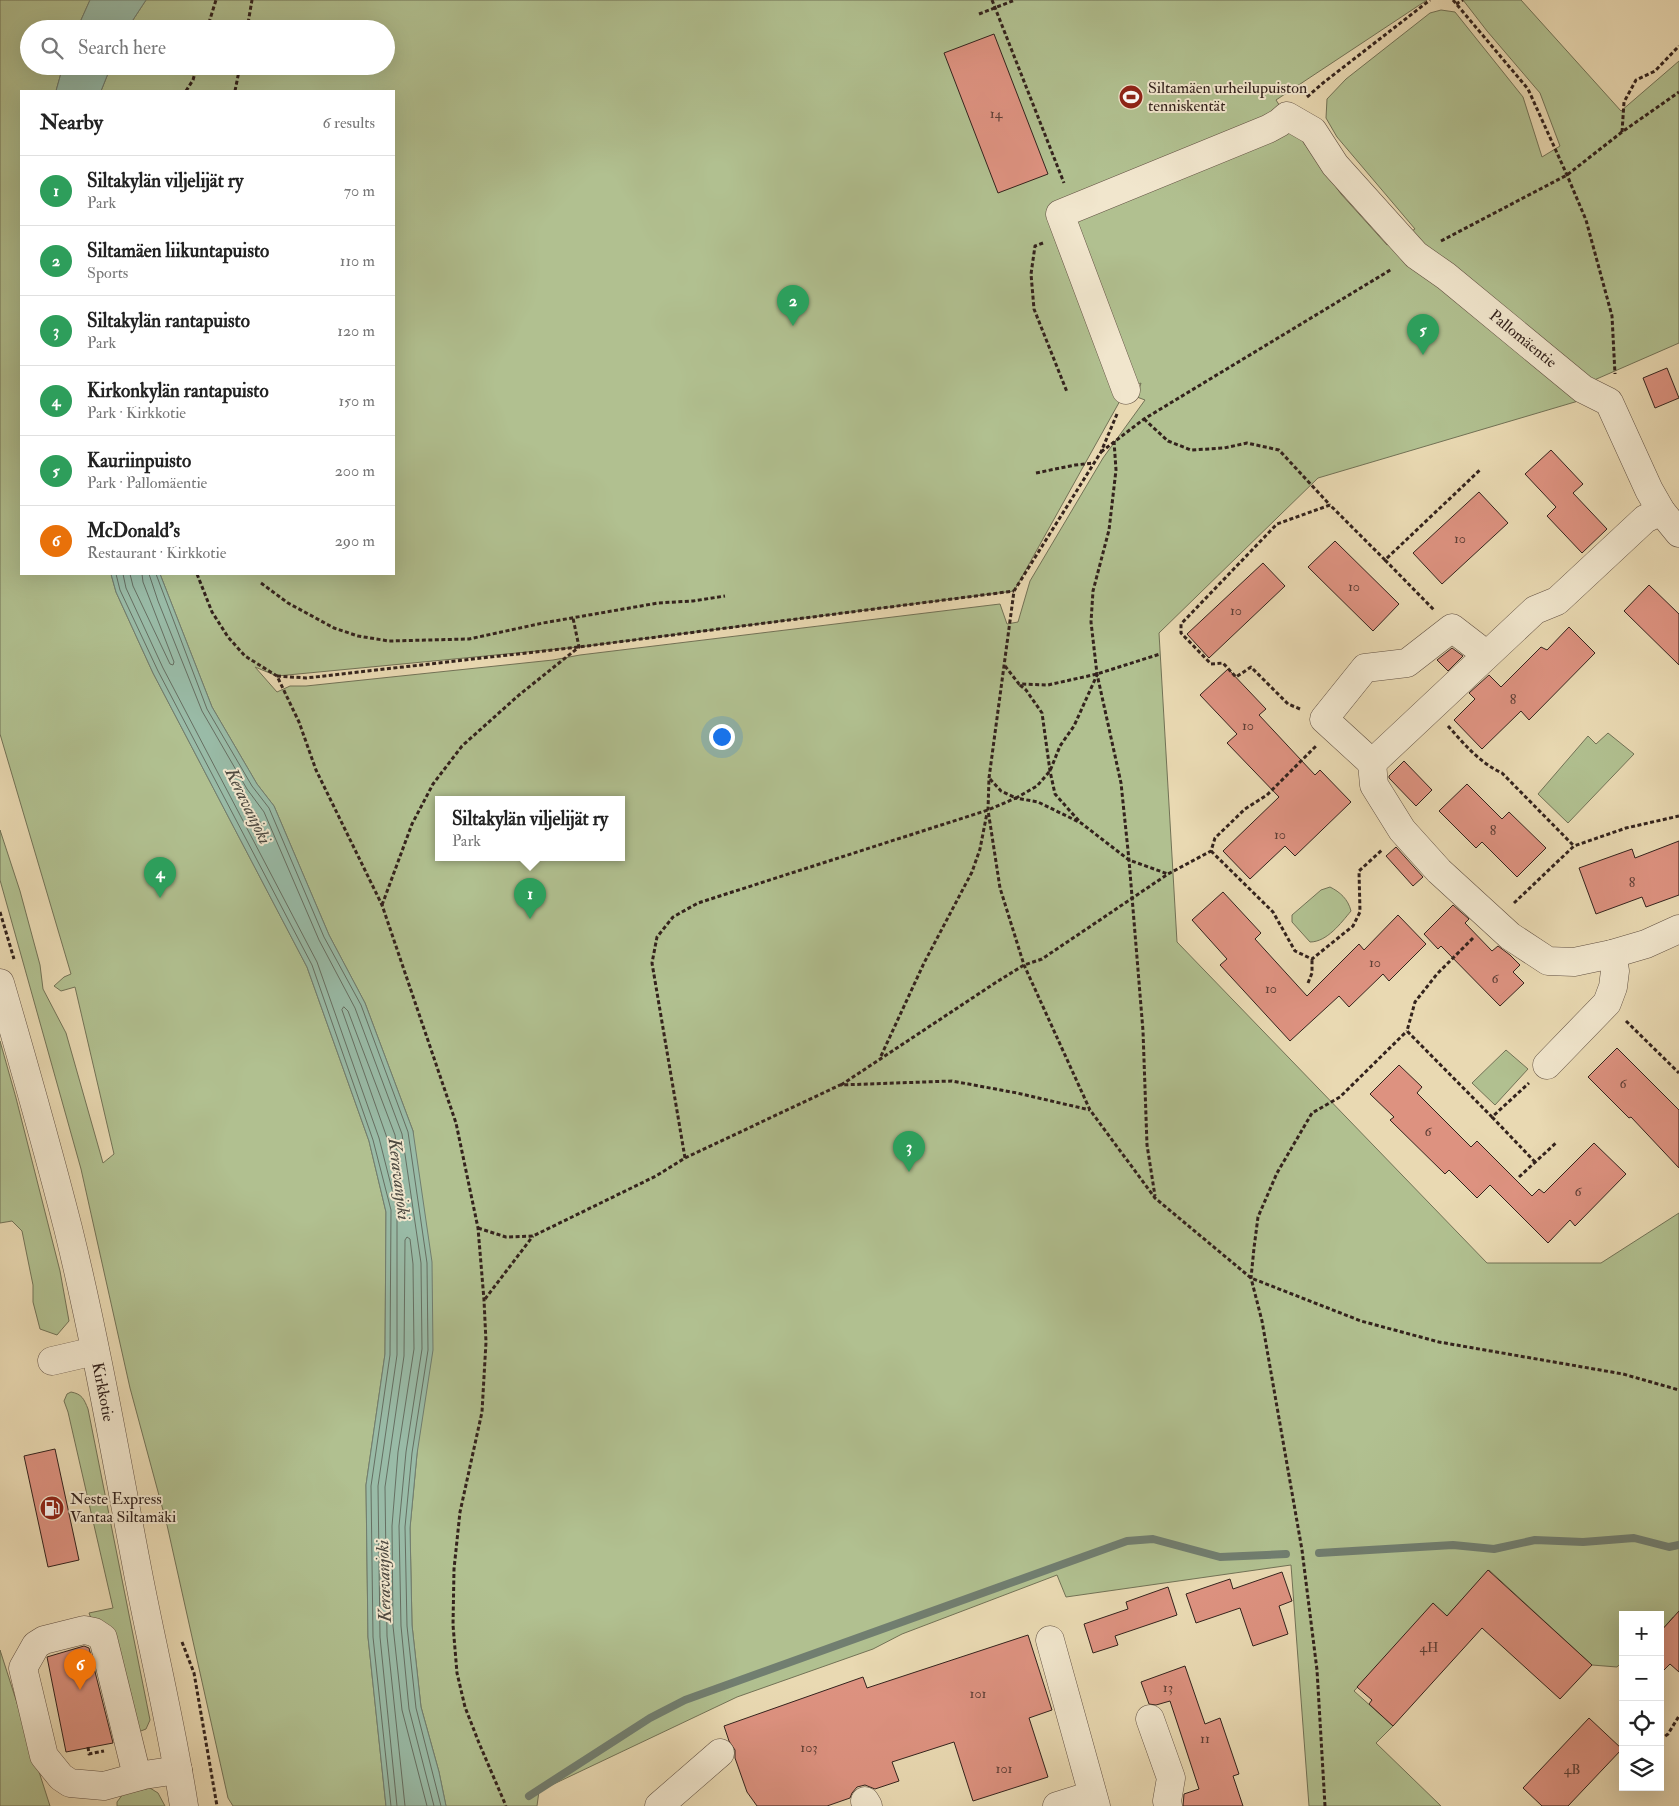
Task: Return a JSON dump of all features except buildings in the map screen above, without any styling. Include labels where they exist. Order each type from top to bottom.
[{"type":"street","name":"Pallomäentie","points":[[1287,116],[1313,131],[1335,164],[1416,255],[1446,276],[1584,388],[1609,402]]},
{"type":"street","points":[[1126,390],[1070,220],[1279,123],[1287,116]]},
{"type":"street","points":[[1609,402],[1649,490],[1661,511],[1679,534]]},
{"type":"street","points":[[1372,763],[1534,610],[1557,601],[1645,519],[1661,511]]},
{"type":"street","points":[[1487,654],[1452,628],[1407,663],[1365,668],[1329,723],[1372,763],[1374,785],[1402,830],[1439,871],[1510,936],[1548,961],[1574,962],[1612,954],[1646,944],[1679,929]]},
{"type":"street","points":[[1547,1065],[1607,1003],[1613,987],[1615,971],[1612,954]]},
{"type":"street","name":"Kirkkotie","points":[[0,983],[44,1135],[68,1230],[95,1351],[184,1806]]},
{"type":"street","points":[[52,1361],[95,1351]]},
{"type":"street","points":[[137,1776],[103,1638],[94,1632],[84,1630],[44,1640],[36,1645],[23,1668],[44,1756],[61,1778],[70,1783],[104,1786],[137,1776],[178,1770]]},
{"type":"street","points":[[1050,1640],[1094,1800],[1057,1806]]},
{"type":"street","points":[[1150,1719],[1171,1778],[1167,1801],[1168,1806]]},
{"type":"street","points":[[659,1806],[720,1753]]},
{"type":"path","points":[[210,20],[216,0]]},
{"type":"path","points":[[249,20],[252,0]]},
{"type":"path","points":[[992,0],[1070,220],[1036,246],[1032,274],[1034,309],[1067,392]]},
{"type":"path","points":[[979,14],[1015,0]]},
{"type":"path","points":[[1287,116],[1323,83],[1430,0]]},
{"type":"path","points":[[1453,0],[1528,90],[1586,220],[1612,316],[1615,378],[1609,402]]},
{"type":"path","points":[[1456,4],[1462,0]]},
{"type":"path","points":[[1622,132],[1624,102],[1636,80],[1655,71],[1679,46]]},
{"type":"path","points":[[187,90],[194,75]]},
{"type":"path","points":[[235,90],[238,75]]},
{"type":"path","points":[[1101,452],[1144,419],[1416,255],[1567,175],[1622,132],[1679,92]]},
{"type":"path","points":[[880,1057],[924,963],[972,872],[980,850],[988,810],[989,778],[1014,590],[1101,452],[1126,390]]},
{"type":"path","points":[[1144,419],[1168,442],[1191,450],[1224,448],[1247,443],[1279,450],[1330,505],[1452,628]]},
{"type":"path","points":[[1114,441],[1116,470],[1109,530],[1093,591],[1091,622],[1097,674],[1121,783],[1143,1031],[1147,1145],[1155,1198]]},
{"type":"path","points":[[1036,473],[1094,463]]},
{"type":"path","points":[[1386,560],[1481,469]]},
{"type":"path","points":[[478,1228],[506,1238],[533,1236],[656,1176],[685,1158],[840,1085],[880,1057],[1024,965],[1042,959],[1168,874],[1211,851],[1215,838],[1245,809],[1266,795],[1329,723],[1288,704],[1251,667],[1236,676],[1223,663],[1211,664],[1181,633],[1181,624],[1277,524],[1330,505]]},
{"type":"path","points":[[197,575],[212,612],[228,637],[245,656],[277,676],[306,678],[578,647],[1014,590]]},
{"type":"path","points":[[261,583],[288,603],[334,628],[358,636],[389,640],[469,639],[658,603],[693,601],[725,596]]},
{"type":"path","points":[[573,618],[578,647]]},
{"type":"path","points":[[382,905],[412,824],[433,784],[462,746],[518,696],[578,647]]},
{"type":"path","points":[[1019,684],[1048,685],[1097,674],[1160,654]]},
{"type":"path","points":[[1005,665],[1042,713],[1054,794],[1081,823],[1129,860],[1168,874]]},
{"type":"path","points":[[685,1158],[652,963],[657,937],[673,917],[698,904],[988,810],[1016,798],[1036,786],[1050,771],[1060,746],[1074,726],[1097,674]]},
{"type":"path","points":[[277,676],[298,722],[316,770],[382,905],[456,1123],[478,1228],[486,1342],[482,1412],[460,1512],[454,1569],[453,1625],[457,1673],[465,1707],[506,1806]]},
{"type":"path","points":[[1432,708],[1471,752],[1491,768],[1502,773],[1574,846]]},
{"type":"path","points":[[989,778],[1001,791],[1016,798],[1038,802],[1081,823]]},
{"type":"path","points":[[988,810],[1000,888],[1024,965],[1090,1110],[1155,1198],[1251,1278],[1361,1321],[1430,1339],[1623,1374],[1679,1390]]},
{"type":"path","points":[[1312,959],[1353,926],[1360,912],[1359,871],[1402,830]]},
{"type":"path","points":[[1211,851],[1273,912],[1295,951],[1312,959]]},
{"type":"path","points":[[1308,983],[1312,972],[1312,959]]},
{"type":"path","points":[[1607,1003],[1679,1073]]},
{"type":"path","points":[[1325,1806],[1316,1670],[1302,1550],[1262,1321],[1251,1278],[1258,1217],[1277,1173],[1312,1113],[1340,1097],[1407,1031]]},
{"type":"path","points":[[840,1085],[952,1081],[1017,1092],[1090,1110]]},
{"type":"path","points":[[1492,1118],[1535,1162]]},
{"type":"path","points":[[1519,1177],[1556,1142]]},
{"type":"path","points":[[484,1300],[533,1236]]},
{"type":"path","points":[[179,1635],[194,1673],[217,1806]]},
{"type":"path","points":[[1664,1737],[1668,1734],[1679,1716]]},
{"type":"shaded area","points":[[0,0],[90,0],[81,20],[20,20],[20,75],[60,75],[56,90],[20,90],[20,575],[111,575],[116,592],[153,673],[307,967],[369,1141],[386,1212],[385,1354],[366,1485],[368,1637],[386,1806],[233,1806],[228,1798],[167,1525],[130,1388],[81,1169],[0,880],[0,830],[20,891],[40,965],[43,989],[66,1033],[103,1163],[114,1154],[75,987],[61,991],[54,986],[64,977],[71,974],[0,734]]},
{"type":"shaded area","points":[[146,0],[1427,0],[1276,100],[1341,194],[1387,245],[1415,229],[1337,137],[1326,118],[1327,99],[1346,79],[1430,13],[1441,10],[1455,12],[1523,97],[1542,157],[1560,146],[1540,93],[1463,0],[1521,0],[1621,111],[1679,61],[1679,343],[1592,381],[1585,399],[1318,478],[1159,633],[1177,942],[1487,1263],[1601,1263],[1679,1213],[1679,1622],[1673,1617],[1664,1627],[1664,1611],[1619,1611],[1619,1665],[1617,1667],[1592,1665],[1489,1570],[1447,1616],[1433,1604],[1354,1691],[1393,1726],[1376,1743],[1441,1806],[1309,1806],[1291,1565],[1066,1597],[1057,1575],[902,1634],[873,1649],[737,1697],[539,1791],[537,1806],[446,1806],[439,1772],[421,1707],[412,1625],[410,1528],[417,1454],[413,1131],[365,1003],[329,935],[274,806],[257,784],[212,707],[160,575],[395,575],[395,90],[101,90],[107,75],[395,75],[395,20],[133,20]],"holes":[[[1141,383],[1137,397],[1145,400],[1103,458],[1030,581],[1018,622],[1007,624],[1000,604],[580,655],[553,660],[306,686],[290,686],[277,692],[255,667],[277,676],[579,647],[1014,591],[1126,390]]]},
{"type":"shaded area","points":[[1608,733],[1634,754],[1568,823],[1538,794],[1588,736],[1596,744]]},
{"type":"shaded area","points":[[1330,887],[1343,896],[1351,911],[1328,935],[1322,939],[1310,942],[1292,922],[1292,915],[1321,890]]},
{"type":"shaded area","points":[[0,1041],[60,1271],[69,1321],[57,1335],[40,1329],[33,1302],[33,1285],[22,1231],[12,1221],[0,1223]]},
{"type":"shaded area","points":[[1506,1050],[1528,1069],[1495,1105],[1472,1083]]},
{"type":"shaded area","points":[[71,1392],[78,1394],[82,1398],[88,1409],[150,1720],[146,1729],[133,1734],[89,1613],[113,1608],[64,1401],[67,1394]]},
{"type":"shaded area","points":[[0,1650],[50,1806],[0,1806]]},
{"type":"shaded area","points":[[150,1788],[158,1793],[165,1806],[117,1806],[117,1802],[123,1794]]},
{"type":"water","points":[[90,0],[146,0],[133,20],[81,20]]},
{"type":"water","points":[[60,75],[107,75],[101,90],[56,90]]},
{"type":"water","name":"Keravanjoki","points":[[111,575],[160,575],[212,707],[257,784],[274,806],[329,935],[365,1003],[413,1131],[432,1262],[433,1350],[417,1454],[410,1528],[412,1625],[421,1707],[439,1772],[446,1806],[386,1806],[368,1637],[366,1485],[385,1354],[386,1212],[369,1141],[307,967],[153,673],[116,592]]},
{"type":"waterway","points":[[1319,1553],[1453,1545],[1494,1549],[1535,1540],[1583,1542],[1634,1538],[1669,1547],[1679,1545]]},
{"type":"waterway","points":[[529,1796],[650,1718],[685,1700],[1127,1541],[1153,1539],[1220,1557],[1286,1554]]},
{"type":"place","name":"Siltamäen urheilupuiston tenniskentät","points":[[1131,97]]},
{"type":"place","name":"Siltamäen liikuntapuisto","points":[[793,326]]},
{"type":"place","name":"Kauriinpuisto","points":[[1423,355]]},
{"type":"place","name":"Kirkonkylän rantapuisto","points":[[160,898]]},
{"type":"place","name":"Siltakylän viljelijät ry","points":[[530,919]]},
{"type":"place","name":"Siltakylän rantapuisto","points":[[909,1172]]},
{"type":"place","name":"Neste Express Vantaa Siltamäki","points":[[52,1508]]},
{"type":"place","name":"McDonald's","points":[[80,1690]]}]
